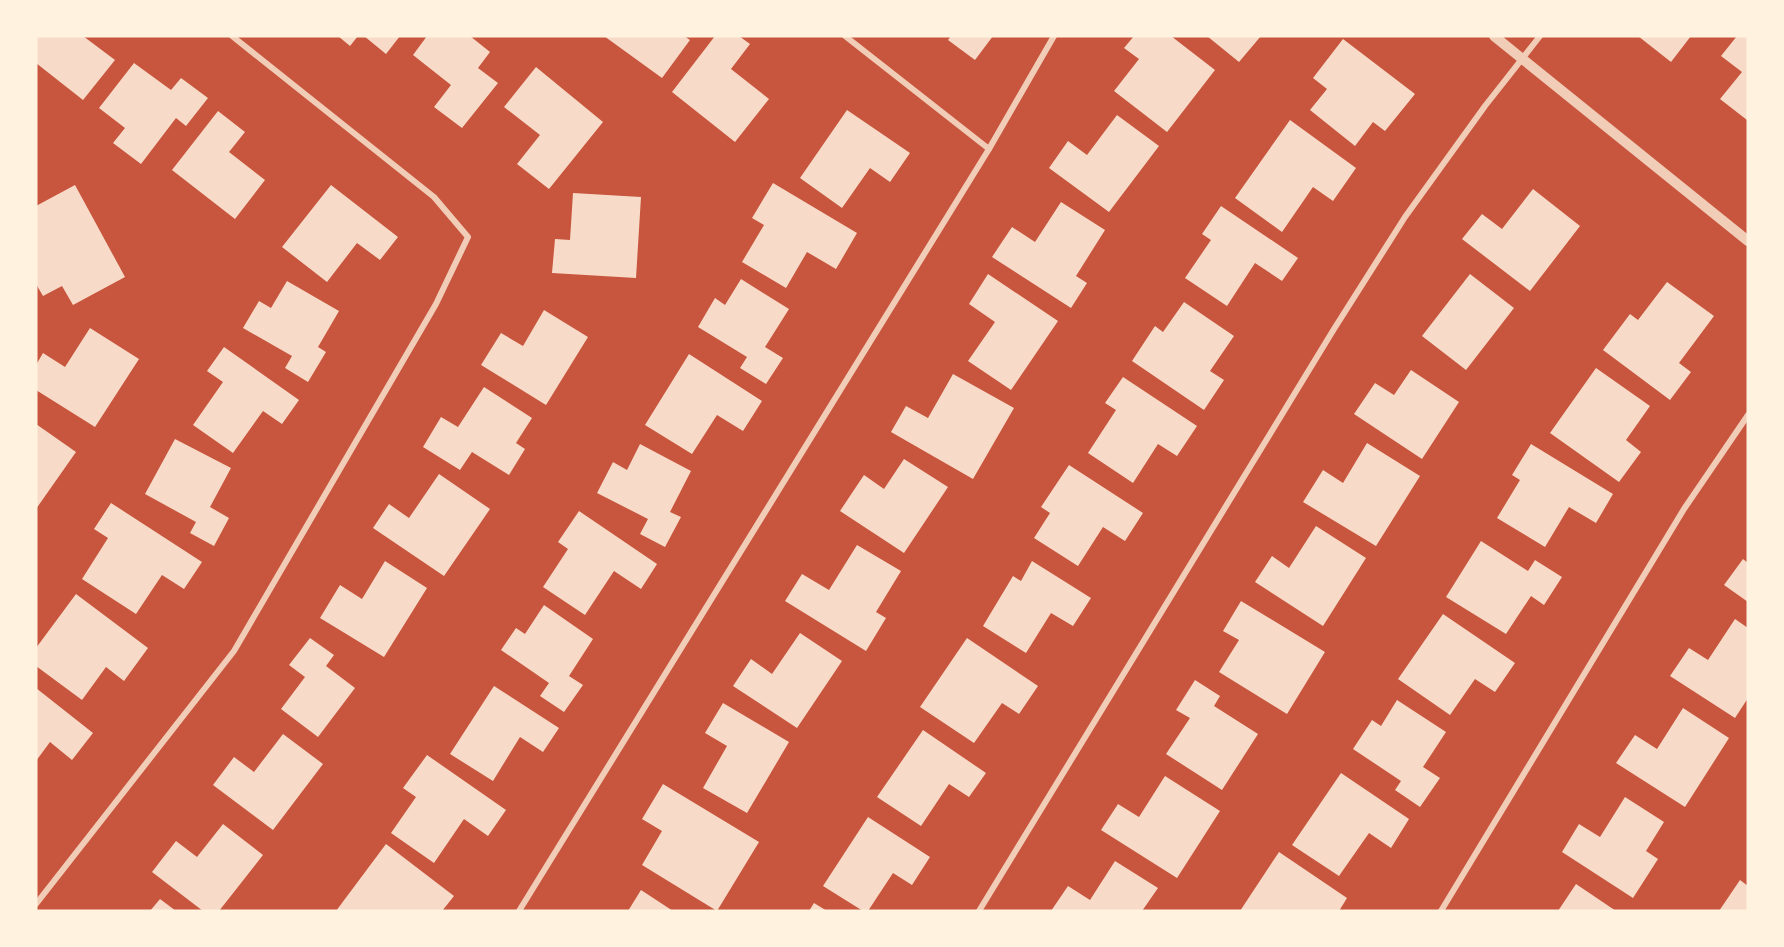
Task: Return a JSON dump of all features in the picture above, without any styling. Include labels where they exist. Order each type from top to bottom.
[{"type":"street","points":[[36,904],[234,651],[436,304],[468,237],[434,197],[232,36]]},
{"type":"street","points":[[845,36],[988,148]]},
{"type":"street","points":[[519,911],[988,148],[1054,36]]},
{"type":"street","points":[[1494,36],[1748,241]]},
{"type":"street","points":[[979,911],[1334,329],[1405,217],[1485,106],[1540,36]]},
{"type":"street","points":[[1441,911],[1684,509],[1748,415]]},
{"type":"building","points":[[36,36],[83,36],[115,60],[83,100],[36,63]]},
{"type":"building","points":[[338,36],[358,36],[350,46]]},
{"type":"building","points":[[364,36],[400,36],[386,54]]},
{"type":"building","points":[[427,36],[470,36],[490,52],[478,68],[498,83],[462,128],[434,107],[451,85],[413,55]]},
{"type":"building","points":[[604,36],[684,36],[690,40],[662,78]]},
{"type":"building","points":[[715,36],[739,36],[750,44],[731,69],[769,99],[735,142],[672,92]]},
{"type":"building","points":[[951,36],[993,36],[975,60],[948,40]]},
{"type":"building","points":[[1134,36],[1171,36],[1215,70],[1167,132],[1114,91],[1139,59],[1124,48]]},
{"type":"building","points":[[1207,36],[1261,36],[1239,62]]},
{"type":"building","points":[[1638,36],[1691,36],[1671,62]]},
{"type":"building","points":[[1737,36],[1748,36],[1747,120],[1720,99],[1742,72],[1721,56]]},
{"type":"building","points":[[1343,39],[1415,94],[1385,131],[1373,122],[1355,146],[1310,110],[1327,89],[1313,78]]},
{"type":"building","points":[[134,63],[171,90],[181,78],[208,98],[186,126],[176,118],[141,164],[113,143],[125,128],[99,108]]},
{"type":"building","points":[[536,67],[603,122],[549,189],[517,164],[540,135],[504,107]]},
{"type":"building","points":[[847,110],[910,153],[890,182],[870,168],[842,208],[800,178]]},
{"type":"building","points":[[218,111],[245,132],[229,152],[265,180],[235,219],[172,170]]},
{"type":"building","points":[[1117,115],[1159,146],[1109,212],[1049,168],[1068,141],[1087,155]]},
{"type":"building","points":[[1290,120],[1356,168],[1333,201],[1313,187],[1282,232],[1235,198]]},
{"type":"building","points":[[773,183],[857,233],[836,269],[807,252],[786,288],[742,262],[764,225],[752,218]]},
{"type":"building","points":[[75,185],[125,277],[73,305],[62,286],[43,296],[36,284],[36,206]]},
{"type":"building","points":[[331,185],[398,237],[380,260],[357,243],[327,282],[282,247]]},
{"type":"building","points":[[1533,189],[1580,226],[1530,291],[1462,239],[1482,214],[1502,229]]},
{"type":"building","points":[[573,193],[641,197],[636,278],[552,273],[555,239],[570,240]]},
{"type":"building","points":[[1061,202],[1105,230],[1076,276],[1087,283],[1071,308],[992,257],[1012,227],[1035,242]]},
{"type":"building","points":[[1221,206],[1298,258],[1282,281],[1255,263],[1227,306],[1185,278],[1211,240],[1202,234]]},
{"type":"building","points":[[988,274],[1058,321],[1011,390],[968,361],[995,322],[969,304]]},
{"type":"building","points":[[1470,274],[1514,308],[1466,370],[1422,336]]},
{"type":"building","points":[[741,279],[789,309],[765,347],[783,358],[766,384],[740,368],[747,357],[698,327],[715,298],[725,305]]},
{"type":"building","points":[[287,281],[339,311],[318,347],[326,352],[308,382],[285,368],[292,356],[243,328],[259,301],[271,308]]},
{"type":"building","points":[[1667,282],[1714,316],[1679,363],[1691,372],[1670,400],[1603,350],[1630,314],[1638,320]]},
{"type":"building","points":[[1184,302],[1234,336],[1210,371],[1224,380],[1204,410],[1132,361],[1155,326],[1163,332]]},
{"type":"building","points":[[544,310],[588,337],[546,405],[481,365],[501,333],[523,346]]},
{"type":"building","points":[[90,328],[139,359],[95,427],[36,390],[36,365],[43,353],[65,367]]},
{"type":"building","points":[[224,347],[299,400],[282,424],[263,411],[233,453],[193,425],[223,382],[207,371]]},
{"type":"building","points":[[689,354],[762,401],[743,431],[717,415],[692,454],[645,425]]},
{"type":"building","points":[[1596,368],[1650,406],[1626,440],[1641,452],[1619,482],[1550,433]]},
{"type":"building","points":[[1411,370],[1459,402],[1422,459],[1354,414],[1375,383],[1394,395]]},
{"type":"building","points":[[953,374],[1014,408],[973,479],[891,432],[906,406],[928,418]]},
{"type":"building","points":[[1123,377],[1197,426],[1177,456],[1158,444],[1133,483],[1088,453],[1116,410],[1105,403]]},
{"type":"building","points":[[484,387],[532,418],[516,443],[525,449],[509,475],[472,452],[460,470],[423,447],[441,417],[458,427]]},
{"type":"building","points":[[36,424],[76,452],[36,509]]},
{"type":"building","points":[[175,439],[231,468],[210,507],[229,518],[214,546],[190,533],[196,522],[145,494]]},
{"type":"building","points":[[1367,443],[1420,476],[1376,546],[1303,502],[1323,470],[1343,483]]},
{"type":"building","points":[[640,444],[691,471],[670,512],[681,517],[665,547],[640,534],[648,519],[597,493],[613,462],[627,470]]},
{"type":"building","points":[[1531,444],[1613,494],[1596,523],[1569,507],[1545,547],[1497,518],[1520,480],[1512,475]]},
{"type":"building","points":[[904,459],[948,487],[904,553],[840,511],[864,475],[884,489]]},
{"type":"building","points":[[1069,465],[1143,513],[1125,541],[1103,527],[1078,566],[1034,538],[1050,513],[1041,507]]},
{"type":"building","points":[[439,474],[490,509],[444,576],[373,528],[389,504],[409,518]]},
{"type":"building","points":[[111,503],[202,562],[184,589],[162,575],[136,614],[82,579],[108,538],[94,529]]},
{"type":"building","points":[[579,511],[657,564],[641,589],[614,571],[585,615],[543,587],[568,549],[558,542]]},
{"type":"building","points":[[1316,526],[1366,558],[1323,626],[1255,582],[1272,556],[1289,568]]},
{"type":"building","points":[[1481,541],[1528,571],[1535,560],[1562,577],[1544,605],[1531,596],[1506,634],[1446,597]]},
{"type":"building","points":[[857,545],[901,571],[876,612],[886,618],[866,651],[785,601],[802,574],[829,590]]},
{"type":"building","points":[[1743,559],[1748,563],[1748,602],[1724,585]]},
{"type":"building","points":[[385,561],[427,588],[384,657],[320,618],[340,585],[362,599]]},
{"type":"building","points":[[1032,561],[1091,598],[1073,626],[1051,613],[1026,653],[983,626],[1013,576],[1021,581]]},
{"type":"building","points":[[76,594],[148,648],[124,681],[106,667],[82,700],[36,666],[36,648]]},
{"type":"building","points":[[1241,601],[1325,652],[1287,714],[1219,672],[1239,640],[1223,631]]},
{"type":"building","points":[[544,605],[593,639],[569,676],[583,685],[564,712],[540,696],[549,683],[501,650],[516,628],[525,634]]},
{"type":"building","points":[[1443,614],[1515,663],[1495,692],[1475,679],[1450,715],[1398,679]]},
{"type":"building","points":[[1735,619],[1748,628],[1748,698],[1735,718],[1670,676],[1689,648],[1708,660]]},
{"type":"building","points":[[800,633],[842,661],[797,728],[733,686],[751,659],[772,674]]},
{"type":"building","points":[[310,638],[334,655],[326,666],[355,688],[318,737],[281,709],[305,677],[289,665]]},
{"type":"building","points":[[967,638],[1038,686],[1019,714],[1002,703],[974,743],[920,707]]},
{"type":"building","points":[[1195,680],[1220,696],[1214,706],[1258,734],[1222,790],[1166,754],[1190,718],[1176,710]]},
{"type":"building","points":[[494,686],[559,728],[543,752],[520,737],[493,781],[450,754]]},
{"type":"building","points":[[36,688],[93,733],[72,760],[50,742],[36,761]]},
{"type":"building","points":[[1397,700],[1446,732],[1423,767],[1440,778],[1420,807],[1395,790],[1401,781],[1353,749],[1372,720],[1381,726]]},
{"type":"building","points":[[723,703],[789,742],[747,813],[703,788],[727,746],[705,733]]},
{"type":"building","points":[[1683,708],[1729,738],[1685,807],[1616,763],[1635,735],[1657,749]]},
{"type":"building","points":[[923,730],[986,773],[969,797],[949,784],[921,826],[877,797]]},
{"type":"building","points":[[283,734],[323,764],[273,830],[213,785],[234,757],[254,772]]},
{"type":"building","points":[[427,755],[506,810],[488,836],[464,819],[434,863],[391,833],[416,797],[403,788]]},
{"type":"building","points":[[1341,773],[1409,819],[1391,848],[1369,833],[1339,876],[1292,845]]},
{"type":"building","points":[[1165,776],[1220,811],[1177,878],[1101,830],[1118,804],[1139,817]]},
{"type":"building","points":[[663,784],[759,842],[717,911],[642,865],[662,831],[642,819]]},
{"type":"building","points":[[1625,797],[1664,822],[1646,851],[1658,859],[1633,898],[1562,852],[1579,824],[1600,837]]},
{"type":"building","points":[[868,817],[930,857],[912,885],[893,873],[868,911],[863,911],[823,886]]},
{"type":"building","points":[[223,824],[263,855],[219,911],[203,911],[152,872],[176,841],[197,857]]},
{"type":"building","points":[[386,844],[454,896],[442,911],[336,911]]},
{"type":"building","points":[[1279,852],[1347,898],[1339,911],[1240,911]]},
{"type":"building","points":[[1115,861],[1158,888],[1142,911],[1051,911],[1068,886],[1090,900]]},
{"type":"building","points":[[1740,880],[1748,886],[1748,911],[1719,911]]},
{"type":"building","points":[[1576,884],[1616,911],[1558,911]]},
{"type":"building","points":[[641,890],[673,911],[628,911]]},
{"type":"building","points":[[160,899],[176,911],[150,911]]},
{"type":"building","points":[[814,903],[827,911],[809,911]]}]
